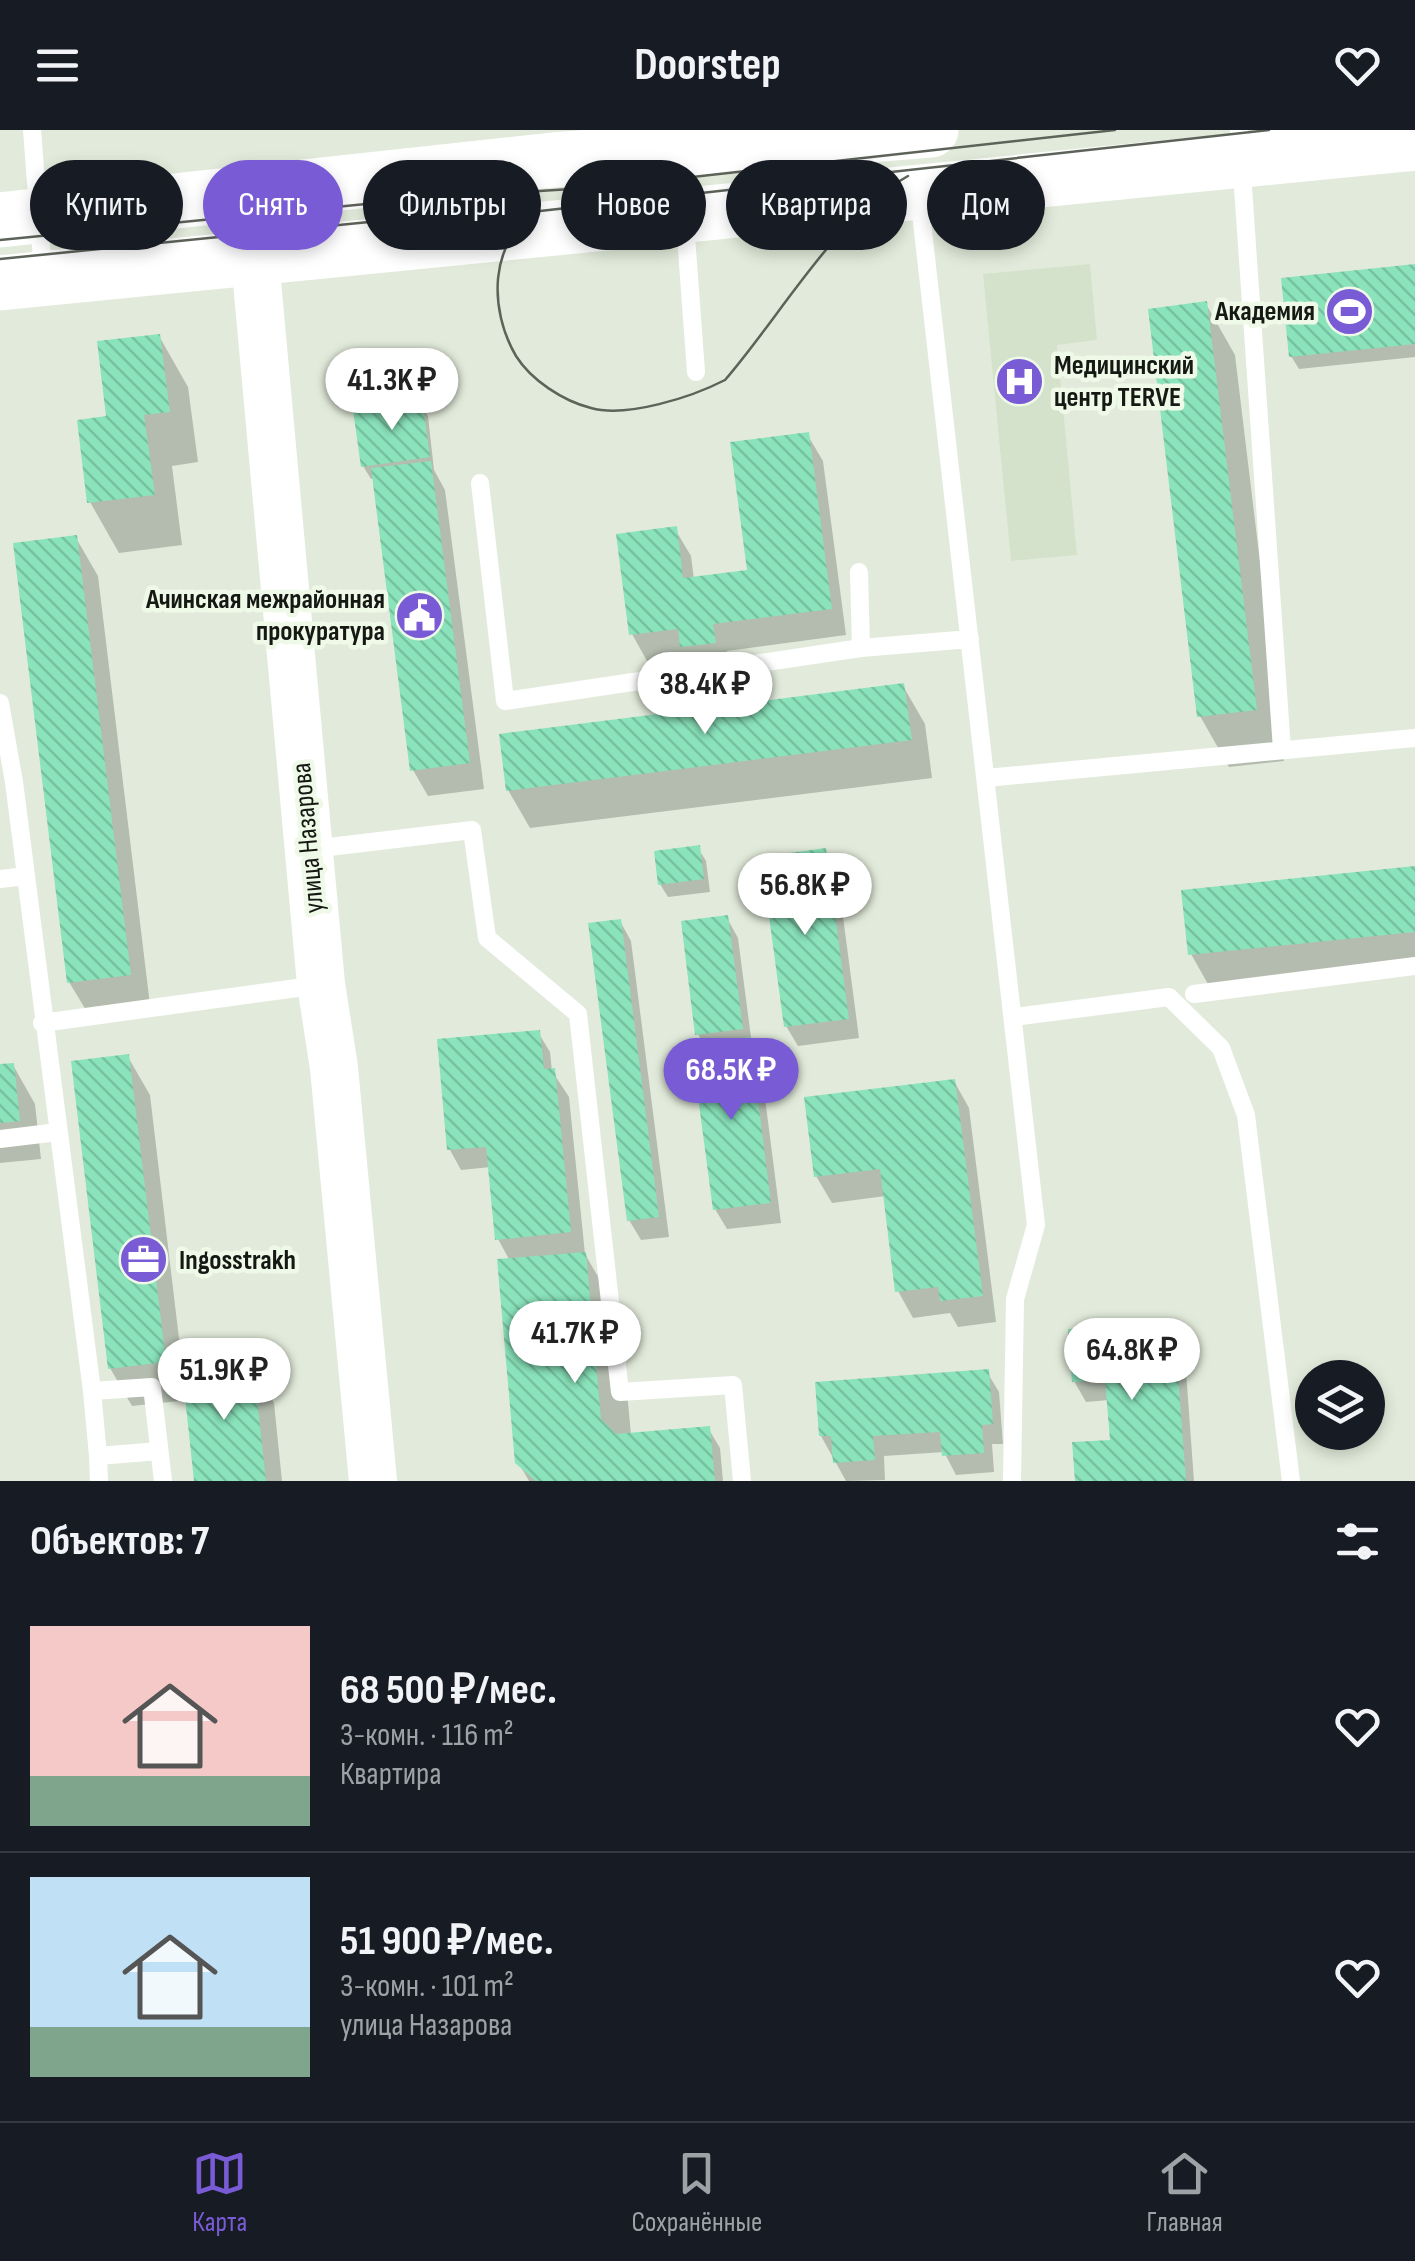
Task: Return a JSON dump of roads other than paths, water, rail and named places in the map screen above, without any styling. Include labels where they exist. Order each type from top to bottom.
[{"type":"main road","points":[[486,160],[552,145],[931,130]]},
{"type":"main road","points":[[706,212],[918,193],[1241,146],[1415,142]]},
{"type":"main road","points":[[541,228],[559,226],[552,145]]},
{"type":"main road","points":[[20,218],[203,199]]},
{"type":"main road","points":[[22,281],[363,245]]},
{"type":"street","name":"улица Назарова","points":[[254,250],[322,984],[334,1068],[373,1481]]},
{"type":"lane","points":[[22,281],[20,218],[32,130]]},
{"type":"lane","points":[[1241,146],[1282,750]]},
{"type":"lane","points":[[918,193],[1036,1225],[1014,1299],[1012,1481]]},
{"type":"lane","points":[[687,250],[696,372]]},
{"type":"lane","points":[[480,483],[505,701],[860,648],[970,638]]},
{"type":"lane","points":[[860,572],[860,648]]},
{"type":"lane","points":[[0,703],[26,876],[100,1481]]},
{"type":"lane","points":[[986,778],[1415,738]]},
{"type":"lane","points":[[309,849],[472,830],[487,938],[578,1014],[620,1392],[733,1385],[742,1481]]},
{"type":"lane","points":[[0,879],[26,876]]},
{"type":"lane","points":[[1194,994],[1415,966]]},
{"type":"lane","points":[[42,1023],[322,984]]},
{"type":"lane","points":[[1014,1017],[1169,997],[1222,1048],[1246,1115],[1291,1481]]},
{"type":"lane","points":[[0,1139],[58,1132]]},
{"type":"lane","points":[[92,1391],[152,1387],[163,1481]]},
{"type":"lane","points":[[98,1456],[159,1450]]},
{"type":"tram line","points":[[0,240],[427,198],[603,187],[1115,130]]},
{"type":"tram line","points":[[0,259],[429,216],[540,211],[1269,130]]},
{"type":"tram line","points":[[506,250],[498,278],[498,298],[507,338],[522,365],[549,388],[591,408],[641,408],[678,399],[725,380],[856,216],[908,176]]},
{"type":"place","name":"Академия","points":[[1350,311]]},
{"type":"place","name":"Медицинский центр TERVE","points":[[1019,381]]},
{"type":"place","name":"Ачинская межрайонная прокуратура","points":[[420,615]]},
{"type":"place","name":"Ingosstrakh","points":[[144,1260]]}]
